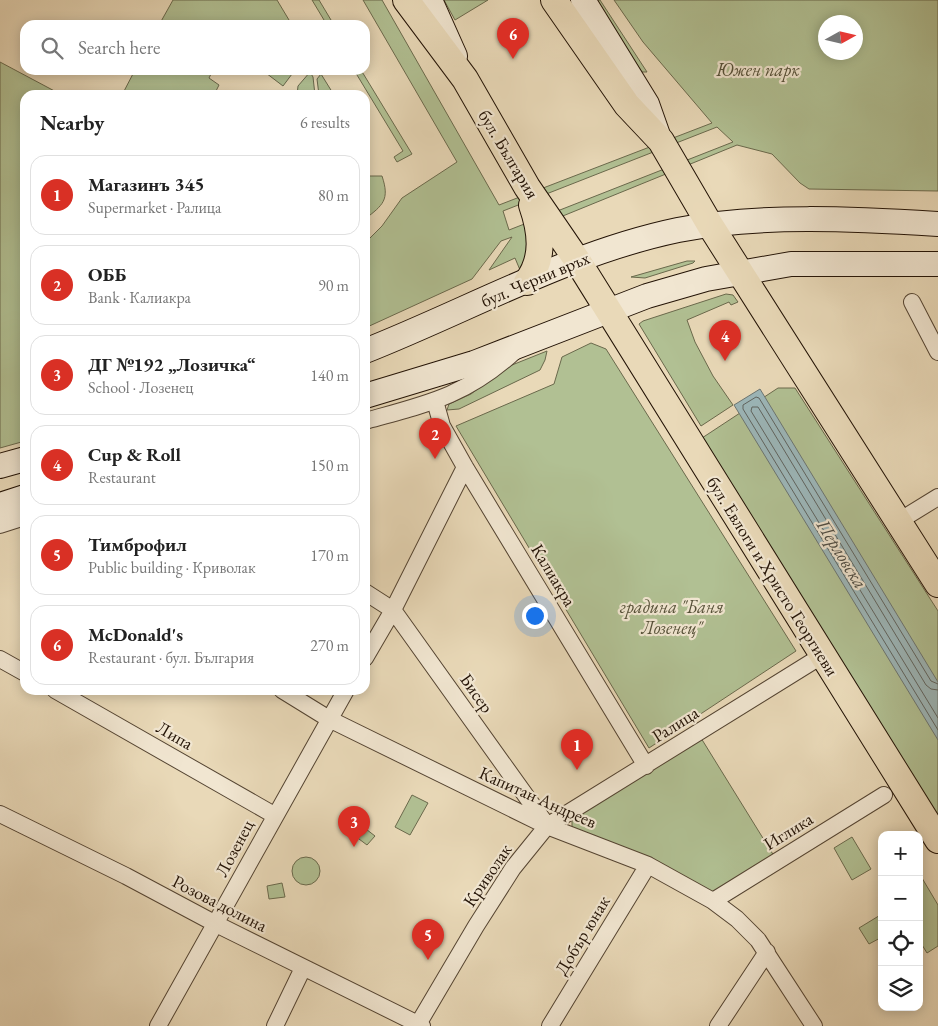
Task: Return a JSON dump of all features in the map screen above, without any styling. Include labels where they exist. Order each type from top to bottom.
[{"type":"main road","name":"бул. България","points":[[406,0],[465,79],[527,188],[577,260],[608,311]]},
{"type":"main road","points":[[430,0],[465,79]]},
{"type":"main road","points":[[554,0],[627,105],[661,141]]},
{"type":"main road","points":[[583,0],[647,104],[661,141],[710,225],[938,584]]},
{"type":"main road","points":[[527,188],[538,222],[540,239],[538,263],[527,282]]},
{"type":"main road","name":"бул. Черни връх","points":[[370,349],[577,260],[639,240],[710,225],[761,221],[880,222]]},
{"type":"main road","points":[[880,222],[938,224]]},
{"type":"main road","points":[[880,222],[938,238]]},
{"type":"main road","points":[[370,394],[474,363],[608,311],[671,289],[741,272],[800,264],[938,264]]},
{"type":"main road","name":"бул. Евлоги и Христо Георгиеви","points":[[608,311],[938,840]]},
{"type":"main road","points":[[0,466],[20,460]]},
{"type":"main road","points":[[0,505],[20,499]]},
{"type":"street","points":[[912,302],[938,352]]},
{"type":"street","points":[[370,420],[435,401],[471,385],[498,367],[524,343]]},
{"type":"street","name":"Калиакра","points":[[435,401],[442,426],[465,466],[646,766]]},
{"type":"street","points":[[370,649],[393,610],[465,466]]},
{"type":"street","points":[[899,521],[938,497]]},
{"type":"street","points":[[0,525],[20,519]]},
{"type":"street","name":"Бисер","points":[[370,595],[393,610],[547,826]]},
{"type":"street","name":"Ралица","points":[[547,826],[822,655]]},
{"type":"street","points":[[0,659],[20,670]]},
{"type":"street","name":"Липа","points":[[64,695],[274,815]]},
{"type":"street","name":"Капитан Андреев","points":[[290,695],[329,719],[547,826],[648,865],[713,901],[750,930],[767,952]]},
{"type":"street","name":"Лозенец","points":[[158,1026],[216,924],[274,815],[343,695]]},
{"type":"street","name":"Иглика","points":[[713,901],[884,795]]},
{"type":"street","name":"Розова долина","points":[[0,814],[419,1025]]},
{"type":"street","name":"Криволак","points":[[419,1025],[513,868],[547,826]]},
{"type":"street","name":"Добър юнак","points":[[550,1026],[648,865]]},
{"type":"street","points":[[718,1026],[767,952],[814,1026]]},
{"type":"street","points":[[276,1026],[303,968]]},
{"type":"green space","points":[[173,0],[277,0],[289,20],[162,20]]},
{"type":"green space","points":[[312,0],[319,0],[331,20],[324,20]]},
{"type":"green space","name":"Южен парк","points":[[363,0],[382,0],[499,205],[712,123],[643,42],[614,0],[938,0],[938,191],[809,189],[800,183],[772,154],[737,145],[526,231],[532,248],[520,270],[515,258],[489,270],[512,237],[501,241],[472,279],[370,326],[370,238],[382,226],[402,198],[457,162]],"holes":[[[717,127],[733,142],[509,230],[503,211]]]},
{"type":"green space","points":[[444,0],[488,0],[455,20]]},
{"type":"green space","points":[[594,0],[600,0],[647,72],[642,72]]},
{"type":"green space","points":[[0,62],[20,73],[20,75],[24,75],[53,90],[20,90],[20,442],[0,448]]},
{"type":"green space","points":[[132,75],[210,75],[209,78],[219,85],[216,90],[125,90]]},
{"type":"green space","points":[[269,75],[291,75],[283,86]]},
{"type":"green space","points":[[307,75],[312,75],[314,90],[298,90],[298,86]]},
{"type":"green space","points":[[322,75],[331,90],[318,90],[317,79]]},
{"type":"green space","points":[[357,75],[364,75],[412,154],[397,162],[394,157],[403,151],[370,96],[370,90],[366,90]]},
{"type":"green space","points":[[370,176],[382,176],[385,196],[376,210],[370,215]]},
{"type":"green space","points":[[687,261],[695,261],[645,278],[631,277]]},
{"type":"green space","points":[[726,294],[733,295],[738,302],[731,305],[729,302],[687,320],[695,342],[713,376],[733,405],[701,426],[639,324],[643,321]]},
{"type":"green space","name":"градина \"Баня Лозенец\"","points":[[591,343],[606,349],[796,651],[649,748],[456,426],[554,384],[562,357]]},
{"type":"green space","points":[[547,351],[540,370],[459,409],[447,410],[449,404],[471,394],[507,367]]},
{"type":"green space","points":[[778,388],[795,388],[938,611],[938,819],[702,438]]},
{"type":"green space","points":[[701,738],[774,856],[710,894],[572,830],[572,817]]},
{"type":"green space","points":[[412,795],[428,803],[410,835],[395,827]]},
{"type":"green space","points":[[362,826],[375,836],[367,845],[355,836]]},
{"type":"green space","points":[[852,837],[871,869],[852,880],[834,848]]},
{"type":"green space","points":[[306,857],[316,861],[320,871],[316,881],[306,885],[296,881],[292,871],[296,861]]},
{"type":"green space","points":[[923,880],[938,905],[938,946],[927,953],[923,946]]},
{"type":"green space","points":[[282,883],[285,897],[269,899],[267,886]]},
{"type":"green space","points":[[878,916],[878,939],[869,944],[859,928]]},
{"type":"water","name":"Перловска","points":[[760,389],[938,682],[938,740],[734,405]]},
{"type":"place","name":"McDonald's","points":[[513,59]]},
{"type":"place","name":"Cup & Roll","points":[[725,361]]},
{"type":"place","name":"ОББ","points":[[435,459]]},
{"type":"place","name":"Магазинъ 345","points":[[577,770]]},
{"type":"place","name":"ДГ №192 „Лозичка“","points":[[354,847]]},
{"type":"place","name":"Тимброфил","points":[[428,960]]}]
